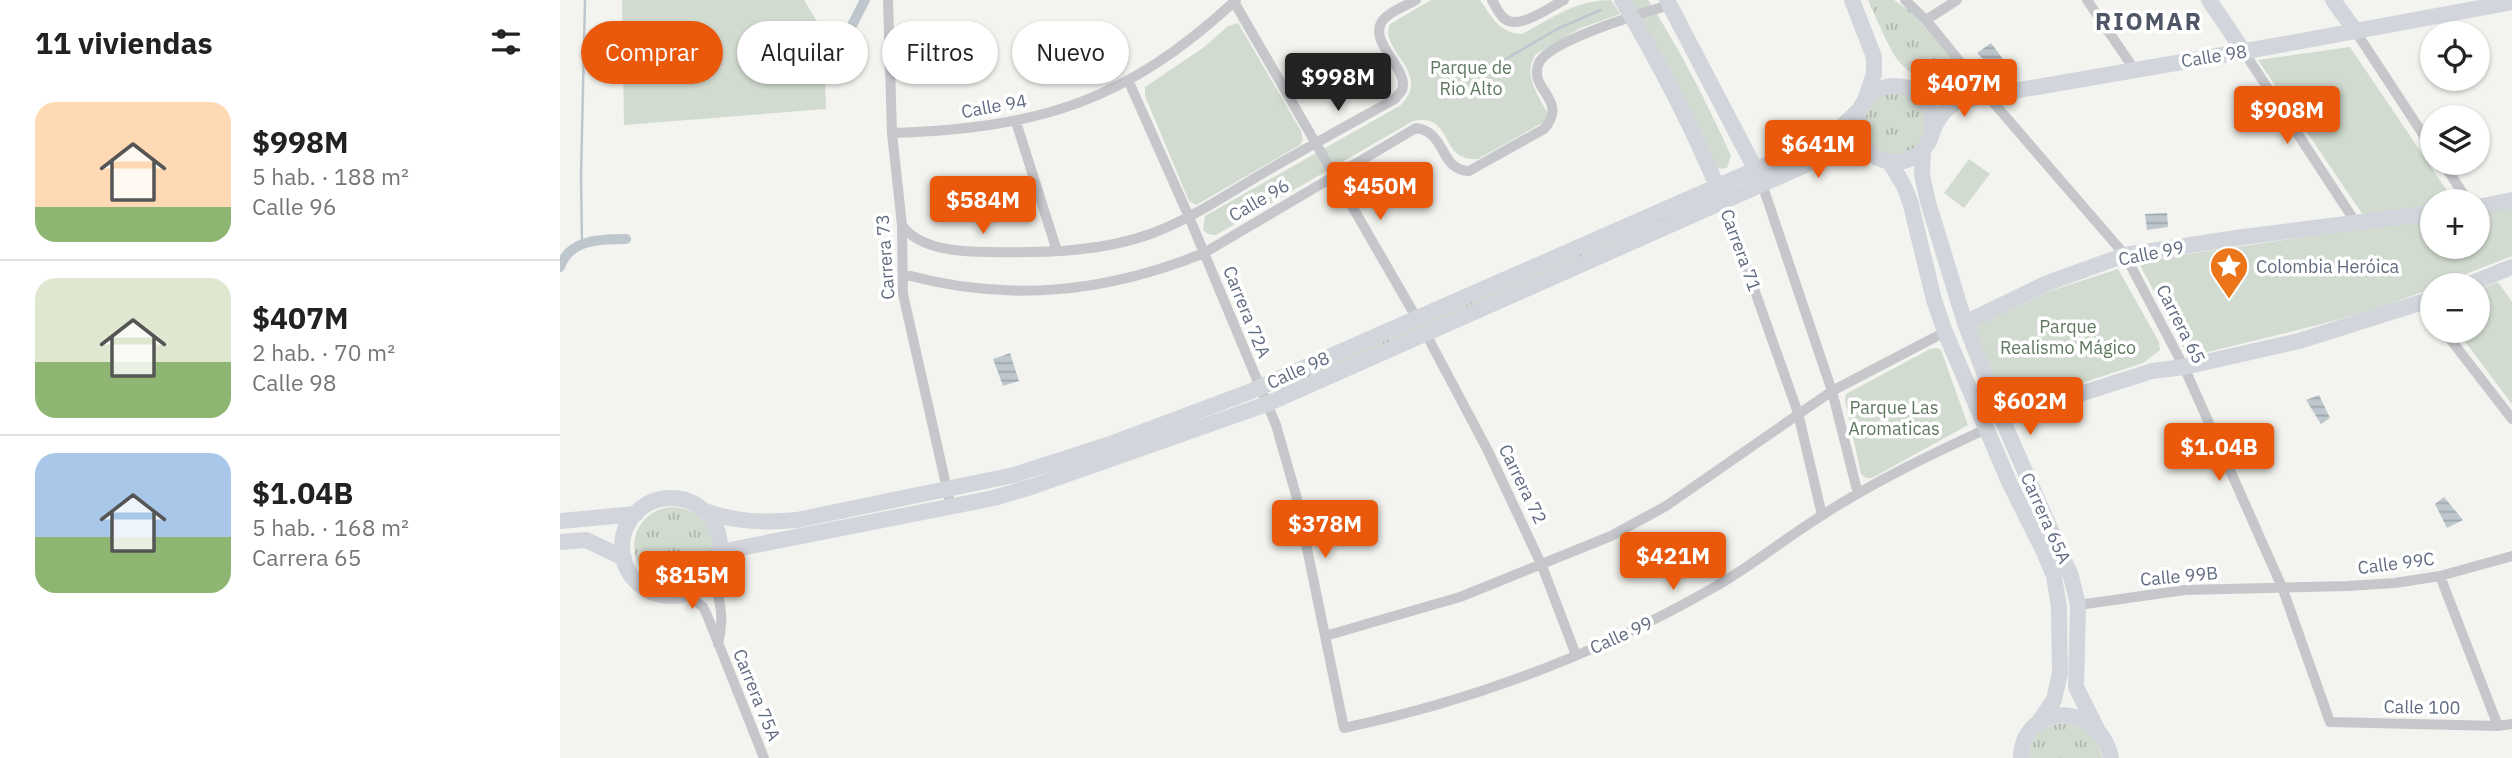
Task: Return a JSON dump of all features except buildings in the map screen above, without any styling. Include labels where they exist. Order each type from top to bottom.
[{"type":"street","name":"Carrera 73","points":[[888,0],[892,133],[902,225],[903,295],[951,507]]},
{"type":"street","name":"Calle 94","points":[[1129,82],[1170,56],[1235,0]]},
{"type":"street","points":[[1235,0],[1416,317]]},
{"type":"street","name":"Calle 96","points":[[902,225],[911,236],[959,250],[996,252],[1057,251],[1125,241],[1151,234],[1189,217],[1395,99],[1402,89],[1402,80],[1379,35],[1380,26],[1385,17],[1416,0]]},
{"type":"street","points":[[1492,0],[1503,18],[1519,23],[1564,0]]},
{"type":"street","name":"Carrera 71","points":[[1622,0],[1692,128],[1723,201],[1798,413],[1822,515]]},
{"type":"street","points":[[1852,0],[1874,57],[1874,74],[1862,105],[1858,118],[1858,136],[1869,153],[1889,161],[1902,161],[1923,149],[1932,132],[1933,123],[1923,97],[1907,87],[1888,86],[1871,94],[1862,105]]},
{"type":"street","name":"Carrera 65","points":[[1905,0],[1926,20],[2125,255],[2184,367],[2282,587],[2330,722]]},
{"type":"street","points":[[1926,20],[1956,0]]},
{"type":"street","points":[[2088,0],[2134,69]]},
{"type":"street","points":[[2210,0],[2356,223]]},
{"type":"street","points":[[2333,0],[2420,130]]},
{"type":"street","name":"Calle 96","points":[[903,274],[935,283],[975,289],[1062,289],[1126,280],[1204,253],[1416,128],[1425,129],[1434,135],[1452,165],[1469,171],[1544,129],[1552,120],[1553,108],[1537,77],[1541,58],[1588,32],[1669,2]]},
{"type":"street","points":[[1669,2],[1762,184],[1832,391],[1858,494]]},
{"type":"street","name":"Calle 98","points":[[1932,132],[1947,108],[1961,100],[1986,94],[2356,32],[2472,4],[2512,2]]},
{"type":"street","name":"Carrera 72A","points":[[1129,82],[1276,425],[1296,495],[1344,728]]},
{"type":"street","name":"Calle 94","points":[[892,133],[961,130],[1016,122],[1058,111],[1124,84]]},
{"type":"street","name":"Calle 98","points":[[702,510],[722,517],[764,523],[797,520],[1014,475],[1088,451],[1259,388],[1825,139],[1834,134],[1862,105]]},
{"type":"street","points":[[1016,122],[1057,251]]},
{"type":"street","name":"Carrera 65A","points":[[1923,149],[1923,175],[1928,202],[1965,323],[2002,419],[2071,576],[2078,605],[2077,687],[2097,729],[2108,744],[2110,758]]},
{"type":"street","name":"Calle 98","points":[[720,552],[951,507],[1031,487],[1267,404],[1834,154],[1869,153]]},
{"type":"street","name":"Carrera 65A","points":[[1889,161],[1910,201],[1934,300],[1945,332],[1986,429],[2054,576],[2059,607],[2060,673],[2054,700],[2038,723],[2027,733],[2021,748],[2021,758]]},
{"type":"street","points":[[2490,205],[2512,200]]},
{"type":"street","name":"Calle 99","points":[[1965,323],[2045,284],[2125,255],[2420,215]]},
{"type":"street","points":[[2490,278],[2510,271]]},
{"type":"street","points":[[2002,419],[2152,371],[2184,367],[2299,341],[2420,308]]},
{"type":"street","points":[[1325,636],[1460,597],[1611,536],[1665,506],[1832,391],[1945,332]]},
{"type":"street","name":"Carrera 72","points":[[1426,334],[1488,451],[1542,566],[1576,655]]},
{"type":"street","points":[[2453,343],[2512,419]]},
{"type":"street","name":"Calle 99","points":[[1344,728],[1444,704],[1496,687],[1653,621],[1714,587],[1858,494],[1986,429]]},
{"type":"street","points":[[672,499],[688,502],[702,510],[716,528],[720,552],[712,575],[701,586],[687,594],[671,596],[648,590],[635,580],[624,558],[624,535],[636,514],[656,501],[672,499]]},
{"type":"street","points":[[560,521],[636,514]]},
{"type":"street","points":[[560,542],[586,540],[624,558]]},
{"type":"street","name":"Calle 99C","points":[[2282,587],[2395,583],[2440,576],[2512,556]]},
{"type":"street","name":"Carrera 75A","points":[[712,575],[722,605],[722,629],[718,644]]},
{"type":"street","points":[[2440,576],[2498,726]]},
{"type":"street","name":"Calle 99B","points":[[2078,605],[2185,590],[2282,587]]},
{"type":"street","name":"Carrera 75A","points":[[687,594],[703,607],[764,758]]},
{"type":"street","points":[[2038,723],[2054,716],[2071,715],[2087,721],[2097,729]]},
{"type":"street","name":"Calle 100","points":[[2330,722],[2498,726],[2512,724]]},
{"type":"green space","points":[[622,0],[804,0],[817,21],[737,21],[737,84],[825,84],[826,109],[624,125],[623,84],[723,84],[723,21],[622,21]]},
{"type":"green space","name":"Parque de Rio Alto","points":[[1431,0],[1480,0],[1502,28],[1522,34],[1565,11],[1587,3],[1611,0],[1620,14],[1581,28],[1536,54],[1532,62],[1531,77],[1548,114],[1546,121],[1478,159],[1465,158],[1457,153],[1435,124],[1426,120],[1413,121],[1216,235],[1203,230],[1205,216],[1401,105],[1409,93],[1411,82],[1391,43],[1388,34],[1390,24]]},
{"type":"green space","points":[[1624,0],[1648,0],[1660,19],[1692,76],[1731,156],[1727,168],[1716,169]]},
{"type":"green space","points":[[1868,0],[1894,0],[1913,13],[1972,83],[1939,94],[1907,69],[1893,53]]},
{"type":"green space","points":[[1238,23],[1301,131],[1303,140],[1300,145],[1196,205],[1189,201],[1145,96],[1145,87],[1203,48],[1228,26]]},
{"type":"green space","points":[[2350,47],[2420,151],[2420,175],[2436,175],[2446,189],[2420,189],[2420,207],[2363,215],[2258,60]]},
{"type":"green space","points":[[1889,92],[1901,92],[1918,101],[1925,112],[1925,136],[1918,147],[1901,156],[1889,156],[1877,151],[1868,142],[1863,130],[1863,118],[1868,106],[1877,97]]},
{"type":"green space","points":[[1969,159],[1990,174],[1964,208],[1944,193]]},
{"type":"green space","points":[[1715,192],[1718,199],[1282,392],[1280,387]]},
{"type":"green space","points":[[2512,205],[2512,256],[2469,273],[2420,273],[2420,293],[2403,299],[2312,327],[2188,357],[2138,261],[2420,221],[2420,259],[2490,259],[2490,210]]},
{"type":"green space","name":"Parque Realismo Mágico","points":[[2118,269],[2159,342],[2160,350],[2143,363],[2005,408],[1972,327],[2050,291]]},
{"type":"green space","points":[[2498,282],[2512,302],[2512,404],[2466,343],[2490,343],[2490,285]]},
{"type":"green space","name":"Parque Las Aromaticas","points":[[1930,349],[1941,350],[1968,425],[1872,478],[1866,478],[1861,474],[1846,394]]},
{"type":"green space","points":[[665,507],[681,507],[695,513],[706,524],[712,538],[712,554],[706,568],[695,579],[681,585],[665,585],[651,579],[640,568],[634,554],[634,538],[640,524],[651,513]]},
{"type":"green space","points":[[2066,723],[2080,727],[2090,734],[2098,745],[2102,758],[2026,758],[2039,732],[2050,726]]},
{"type":"shaded area","points":[[1991,43],[2006,63],[1990,66],[1977,53]]},
{"type":"shaded area","points":[[2167,213],[2168,227],[2147,230],[2145,214]]},
{"type":"shaded area","points":[[1010,353],[1019,381],[1003,386],[993,359]]},
{"type":"shaded area","points":[[2319,395],[2330,418],[2321,424],[2306,400]]},
{"type":"shaded area","points":[[2444,497],[2463,520],[2447,528],[2435,504]]},
{"type":"waterway","points":[[582,244],[585,0]]},
{"type":"waterway","points":[[854,21],[865,0]]},
{"type":"waterway","points":[[1477,76],[1557,29],[1601,10]]},
{"type":"waterway","points":[[560,267],[564,258],[579,246],[597,240],[626,239]]},
{"type":"place","name":"Colombia Heróica","points":[[2229,300]]},
{"type":"district","name":"RIOMAR","points":[[2149,21]]}]
